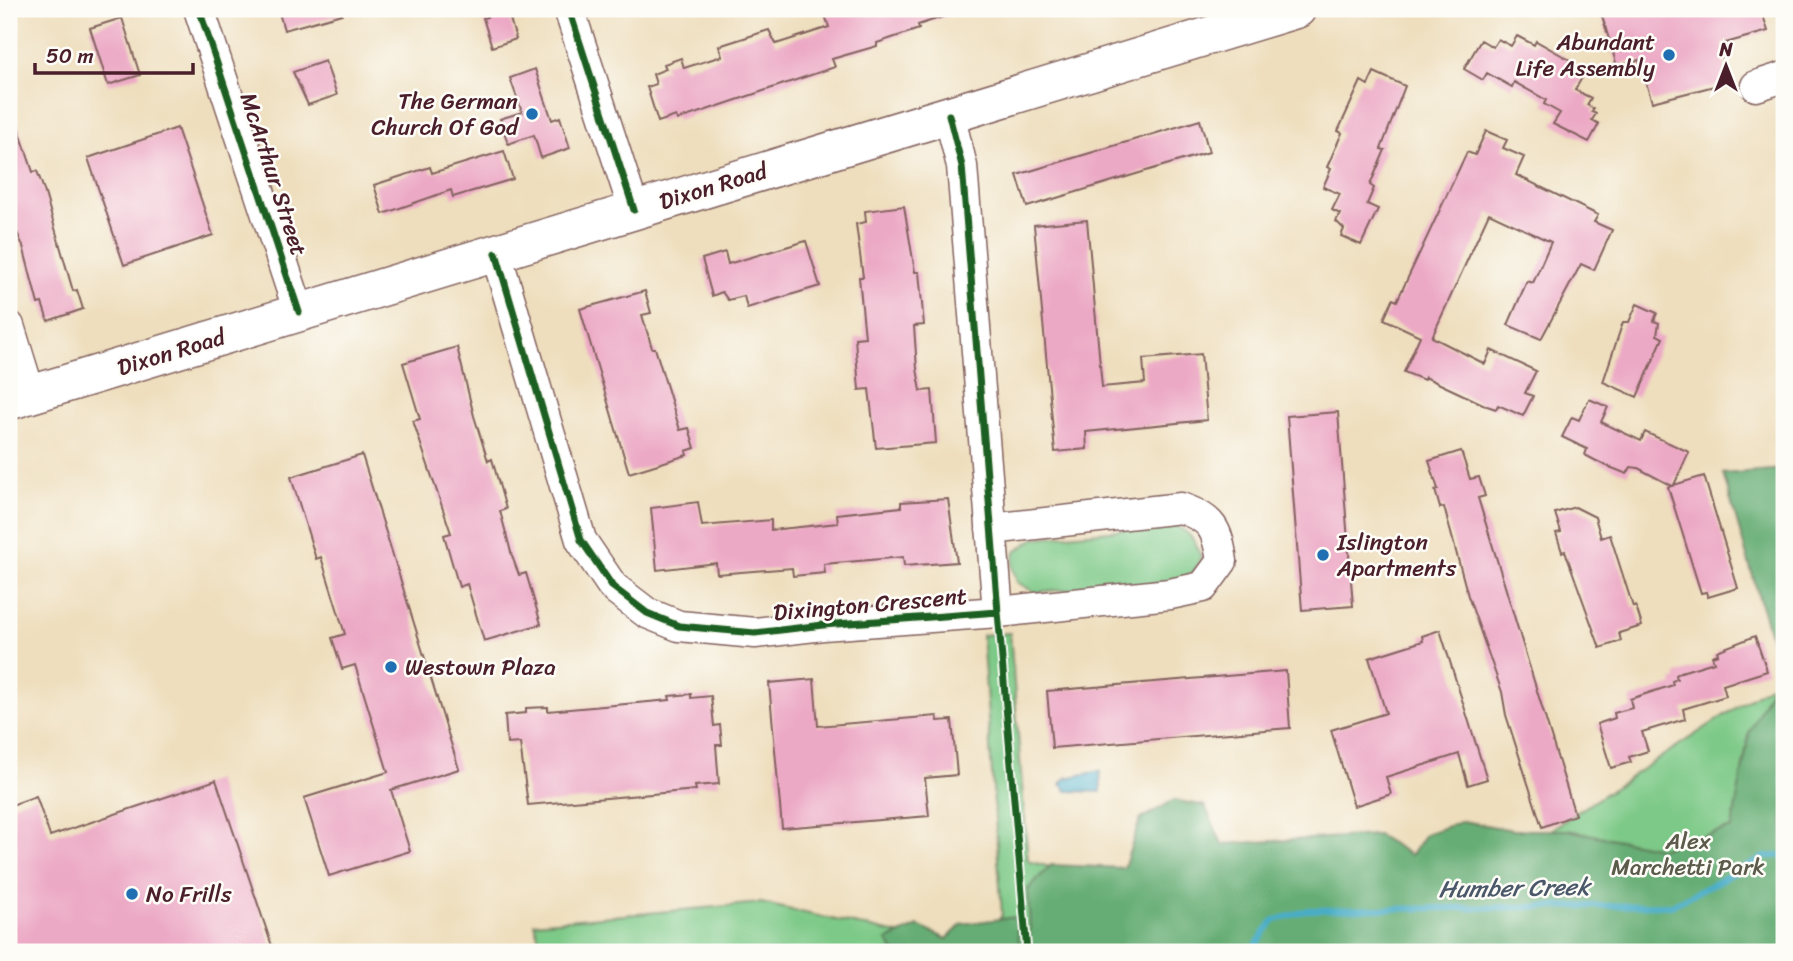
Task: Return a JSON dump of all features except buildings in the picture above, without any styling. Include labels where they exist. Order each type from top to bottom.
[{"type":"main road","name":"Dixon Road","points":[[19,398],[1297,9]]},
{"type":"street","name":"McArthur Street","points":[[199,9],[299,312]]},
{"type":"street","points":[[569,9],[634,210]]},
{"type":"street","points":[[1756,86],[1784,77]]},
{"type":"street","name":"Dixington Crescent","points":[[949,115],[962,166],[998,612]]},
{"type":"street","name":"Dixington Crescent","points":[[496,253],[582,540],[602,575],[647,613],[679,626],[755,633],[823,625],[998,612],[1170,594],[1203,587],[1222,561],[1218,534],[1201,515],[1181,508],[992,529]]},
{"type":"street","points":[[9,326],[19,398]]},
{"type":"green space","name":"Alex Marchetti Park","points":[[1784,469],[1784,952],[1031,952],[1028,889],[1051,865],[1124,868],[1140,820],[1174,800],[1205,806],[1222,844],[1377,835],[1411,855],[1425,834],[1463,821],[1513,830],[1567,830],[1661,848],[1732,828],[1749,733],[1780,669],[1723,474]]},
{"type":"green space","points":[[1173,525],[1192,537],[1201,558],[1193,572],[1178,582],[1034,592],[1017,582],[1012,566],[1015,552],[1035,538]]},
{"type":"green space","name":"Alex Marchetti Park","points":[[1010,633],[1028,861],[1194,907],[1544,834],[1784,676],[1784,952],[985,952],[1002,914],[982,635]]},
{"type":"green space","points":[[761,903],[977,952],[543,952],[534,923]]},
{"type":"green space","points":[[1015,917],[1021,952],[894,952],[887,940],[918,926],[947,939],[962,924]]},
{"type":"water","points":[[1100,771],[1101,792],[1067,791],[1061,784],[1066,778]]},
{"type":"waterway","name":"Humber Creek","points":[[1251,952],[1273,921],[1308,910],[1672,905],[1765,857],[1784,855]]},
{"type":"cycle path","points":[[199,9],[299,312]]},
{"type":"cycle path","points":[[569,9],[634,210]]},
{"type":"cycle path","points":[[496,253],[581,540],[613,587],[647,613],[679,626],[755,633],[823,625],[998,612],[962,166],[949,115]]},
{"type":"cycle path","points":[[998,612],[1027,952]]},
{"type":"place","name":"Abundant Life Assembly","points":[[1669,55]]},
{"type":"place","name":"The German Church Of God","points":[[532,114]]},
{"type":"place","name":"Islington Apartments","points":[[1323,555]]},
{"type":"place","name":"Westown Plaza","points":[[391,667]]},
{"type":"place","name":"No Frills","points":[[132,894]]}]
